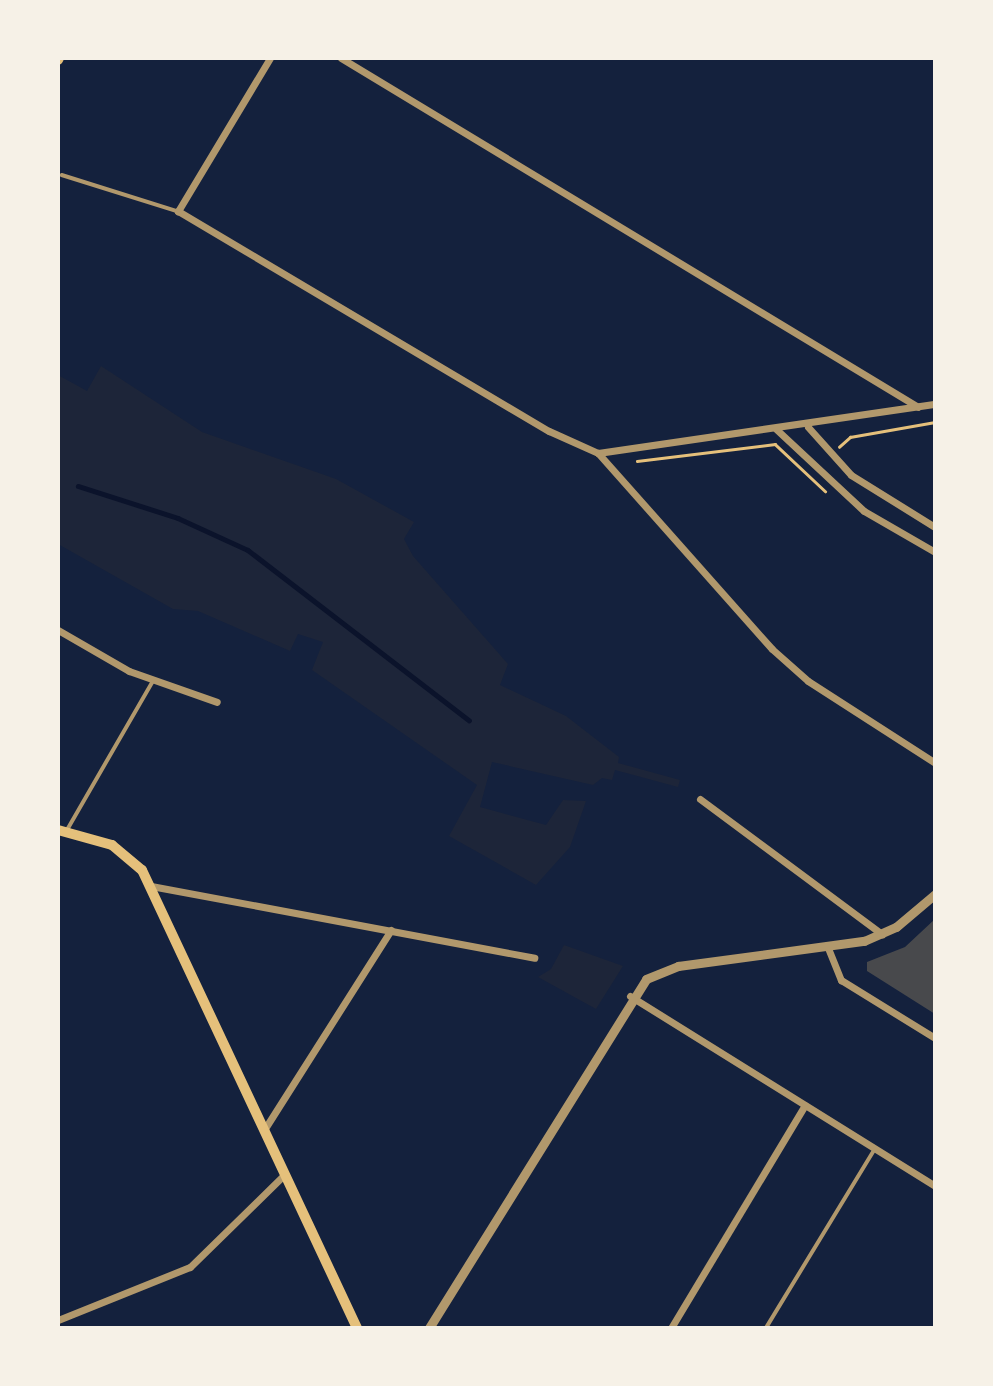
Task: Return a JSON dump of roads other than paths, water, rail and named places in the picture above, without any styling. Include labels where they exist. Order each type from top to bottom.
[{"type":"main road","points":[[62,831],[125,852],[151,886],[262,1132],[357,1328]]},
{"type":"street","points":[[270,58],[178,211],[538,425],[598,453],[772,649],[808,681],[935,763]]},
{"type":"street","points":[[341,58],[919,407]]},
{"type":"street","points":[[598,453],[808,427],[935,404]]},
{"type":"street","points":[[808,427],[831,455],[935,527]]},
{"type":"street","points":[[776,429],[864,511],[935,552]]},
{"type":"street","points":[[58,630],[153,681],[217,702]]},
{"type":"street","points":[[700,799],[882,934]]},
{"type":"street","points":[[151,886],[534,958]]},
{"type":"street","points":[[429,1328],[630,996],[664,969],[828,948],[882,934],[935,894]]},
{"type":"street","points":[[262,1132],[391,930]]},
{"type":"street","points":[[828,948],[841,980],[935,1038]]},
{"type":"street","points":[[630,996],[935,1186]]},
{"type":"street","points":[[671,1328],[806,1105]]},
{"type":"street","points":[[58,1320],[190,1266],[283,1176]]},
{"type":"lane","points":[[62,175],[178,211]]},
{"type":"lane","points":[[62,831],[153,681]]},
{"type":"lane","points":[[766,1328],[875,1149]]},
{"type":"waterway","points":[[78,486],[178,518],[248,550],[469,720]]}]
